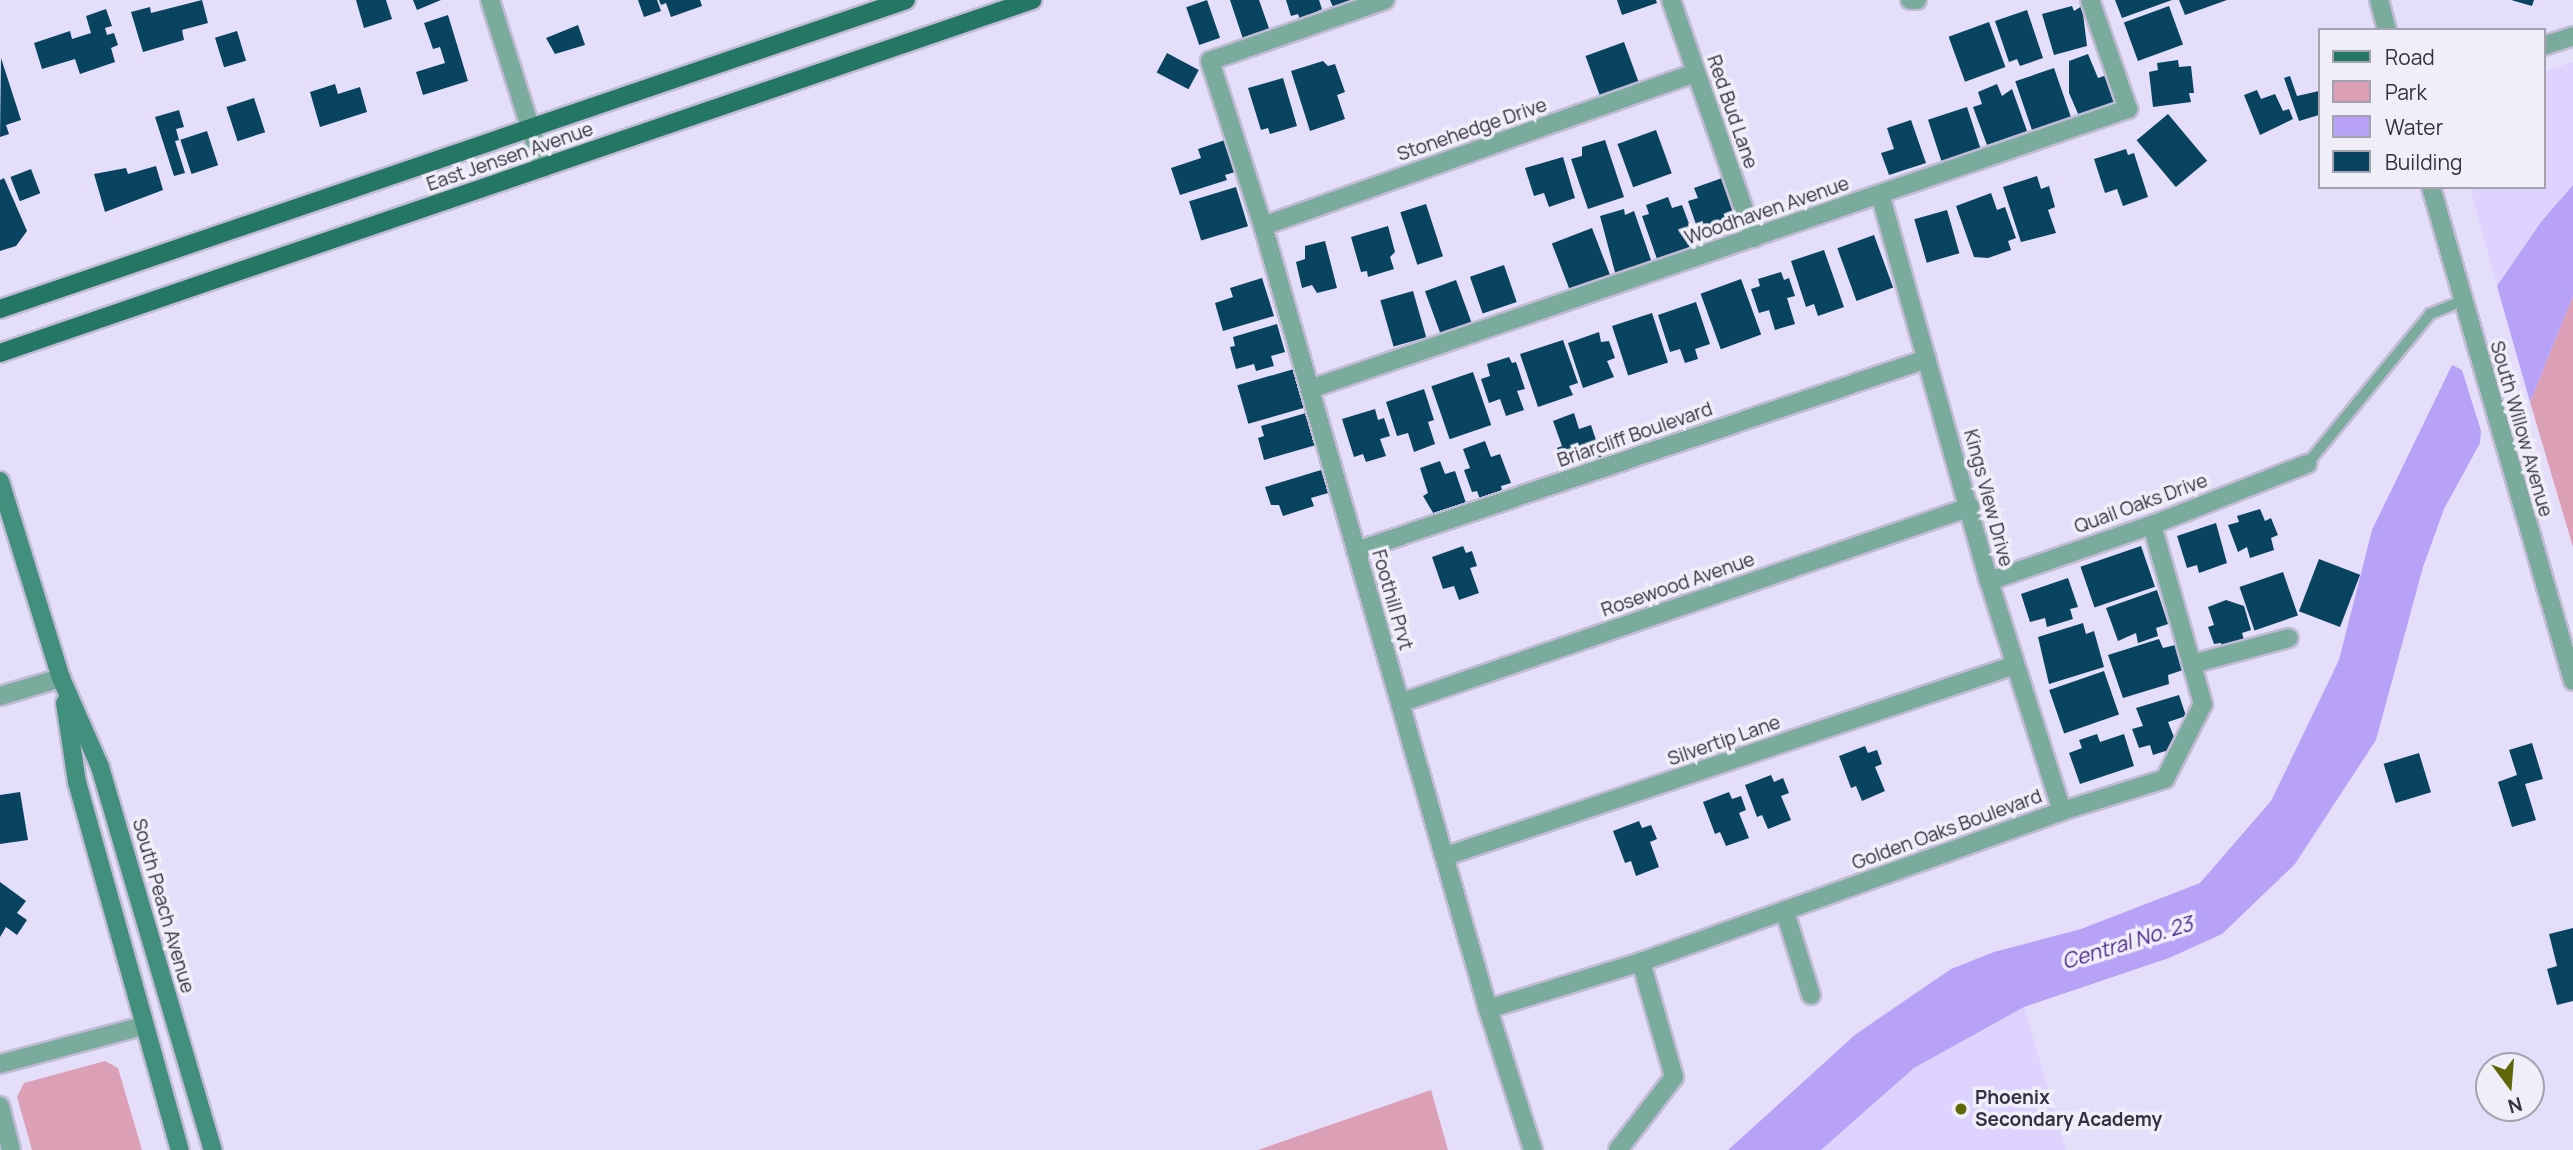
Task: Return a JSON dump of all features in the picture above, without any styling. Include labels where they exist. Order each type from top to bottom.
[{"type":"main road","name":"East Jensen Avenue","points":[[0,309],[906,0]]},
{"type":"main road","name":"East Jensen Avenue","points":[[0,353],[1032,0]]},
{"type":"street","points":[[490,0],[543,168]]},
{"type":"street","name":"Foothill Prvt","points":[[1385,0],[1210,61],[1263,226],[1488,1009],[1533,1150]]},
{"type":"street","name":"Red Bud Lane","points":[[1671,0],[1754,237]]},
{"type":"street","points":[[1910,0],[1917,0]]},
{"type":"street","name":"Woodhaven Avenue","points":[[1310,389],[2128,109],[2090,0]]},
{"type":"street","points":[[2379,0],[2386,28]]},
{"type":"street","points":[[2545,45],[2573,37]]},
{"type":"street","name":"Stonehedge Drive","points":[[1263,226],[1696,73]]},
{"type":"street","name":"South Willow Avenue","points":[[2432,189],[2462,301],[2569,652],[2573,681]]},
{"type":"street","name":"Kings View Drive","points":[[1880,194],[1989,581],[2062,811]]},
{"type":"street","name":"Briarcliff Boulevard","points":[[1356,551],[1927,359]]},
{"type":"street","name":"Quail Oaks Drive","points":[[1989,581],[2152,525],[2307,464]]},
{"type":"street","name":"South Peach Avenue","points":[[0,481],[61,678],[100,767],[213,1150]]},
{"type":"street","name":"Rosewood Avenue","points":[[1400,703],[1970,507]]},
{"type":"street","name":"Golden Oaks Boulevard","points":[[1488,1009],[1641,962],[2062,811],[2165,779],[2203,704],[2152,525]]},
{"type":"street","points":[[2192,664],[2289,638]]},
{"type":"street","name":"Silvertip Lane","points":[[1446,856],[2015,665]]},
{"type":"street","points":[[0,696],[61,678]]},
{"type":"street","name":"South Peach Avenue","points":[[61,678],[77,782],[143,1026],[180,1150]]},
{"type":"street","points":[[1785,912],[1811,995]]},
{"type":"street","points":[[1618,1150],[1674,1077],[1641,962]]},
{"type":"street","points":[[0,1064],[143,1026]]},
{"type":"street","points":[[0,1106],[12,1150]]},
{"type":"lane","points":[[2307,464],[2430,314],[2462,301]]},
{"type":"shaded area","points":[[2573,62],[2573,185],[2541,222],[2497,286],[2471,189],[2545,189],[2545,71]]},
{"type":"shaded area","name":"Phoenix Secondary Academy","points":[[2024,1007],[2066,1150],[1821,1150],[1914,1068]]},
{"type":"green space","points":[[2573,296],[2573,547],[2530,402]]},
{"type":"green space","points":[[105,1061],[118,1068],[142,1150],[32,1150],[17,1097],[24,1083]]},
{"type":"green space","points":[[1431,1090],[1448,1150],[1258,1150]]},
{"type":"water","points":[[2573,185],[2573,296],[2530,402],[2497,286],[2541,222]]},
{"type":"water","name":"Central No. 23","points":[[2452,365],[2462,370],[2481,431],[2480,443],[2444,509],[2423,567],[2376,740],[2295,864],[2222,934],[2169,958],[2024,1007],[1914,1068],[1821,1150],[1728,1150],[1856,1034],[1951,969],[1994,952],[2081,929],[2200,883],[2271,801],[2339,660],[2372,530]]},
{"type":"building","points":[[202,0],[208,23],[182,30],[184,40],[143,52],[131,12],[150,7],[151,13]]},
{"type":"building","points":[[356,0],[386,0],[392,19],[364,28]]},
{"type":"building","points":[[413,0],[441,0],[417,10]]},
{"type":"building","points":[[638,0],[657,0],[661,11],[644,17]]},
{"type":"building","points":[[659,0],[700,0],[702,6],[671,17],[666,3],[661,5]]},
{"type":"building","points":[[1207,0],[1220,38],[1199,45],[1186,7]]},
{"type":"building","points":[[1230,0],[1259,0],[1271,34],[1244,42]]},
{"type":"building","points":[[1286,0],[1319,0],[1322,9],[1300,20],[1298,14],[1291,16]]},
{"type":"building","points":[[1330,0],[1358,0],[1334,9]]},
{"type":"building","points":[[1617,0],[1656,0],[1657,3],[1622,15]]},
{"type":"building","points":[[2115,0],[2172,0],[2122,18]]},
{"type":"building","points":[[2179,0],[2227,0],[2185,15]]},
{"type":"building","points":[[2511,0],[2534,0],[2532,6]]},
{"type":"building","points":[[2072,6],[2074,11],[2082,6],[2087,46],[2054,55],[2042,14]]},
{"type":"building","points":[[2169,6],[2183,45],[2138,61],[2124,22]]},
{"type":"building","points":[[106,9],[112,26],[105,28],[107,35],[114,33],[118,45],[111,48],[115,62],[80,74],[75,59],[42,69],[34,43],[70,31],[72,39],[91,33],[86,16]]},
{"type":"building","points":[[2027,10],[2043,58],[2020,66],[2017,59],[2009,62],[1995,21]]},
{"type":"building","points":[[448,15],[468,81],[423,95],[416,72],[445,63],[440,47],[433,49],[424,23]]},
{"type":"building","points":[[1989,22],[2005,67],[1965,82],[1949,37]]},
{"type":"building","points":[[578,25],[585,45],[555,54],[546,38]]},
{"type":"building","points":[[237,31],[246,61],[224,67],[215,38]]},
{"type":"building","points":[[1624,42],[1640,87],[1602,101],[1585,56]]},
{"type":"building","points":[[1167,53],[1199,70],[1188,89],[1157,72]]},
{"type":"building","points":[[2088,54],[2098,78],[2107,75],[2117,101],[2079,116],[2069,93],[2069,61]]},
{"type":"building","points":[[1,58],[21,120],[6,125],[9,134],[0,137]]},
{"type":"building","points":[[2178,60],[2179,67],[2191,66],[2194,93],[2189,93],[2191,102],[2153,107],[2149,72],[2158,70],[2157,63]]},
{"type":"building","points":[[1323,61],[1328,66],[1335,64],[1345,92],[1337,95],[1345,119],[1310,131],[1291,71]]},
{"type":"building","points":[[2054,68],[2071,118],[2032,131],[2015,81]]},
{"type":"building","points":[[2290,76],[2297,96],[2318,91],[2318,115],[2299,121],[2284,78]]},
{"type":"building","points":[[1283,78],[1297,126],[1270,134],[1268,128],[1261,130],[1248,88]]},
{"type":"building","points":[[335,84],[338,94],[360,87],[367,112],[320,127],[310,92]]},
{"type":"building","points":[[1997,84],[2002,96],[2012,89],[2027,131],[1987,145],[1973,107],[1982,104],[1978,92]]},
{"type":"building","points":[[2257,90],[2261,99],[2275,94],[2283,111],[2289,109],[2293,119],[2260,135],[2244,95]]},
{"type":"building","points":[[254,98],[265,132],[238,141],[226,107]]},
{"type":"building","points":[[1967,107],[1981,149],[1942,162],[1928,120]]},
{"type":"building","points":[[179,110],[184,127],[176,129],[179,140],[175,141],[185,173],[174,176],[155,117]]},
{"type":"building","points":[[2168,114],[2207,161],[2176,187],[2137,140]]},
{"type":"building","points":[[1911,120],[1926,163],[1889,175],[1881,153],[1894,149],[1887,128]]},
{"type":"building","points":[[1656,130],[1672,173],[1633,187],[1617,144]]},
{"type":"building","points":[[207,131],[218,165],[191,174],[180,140]]},
{"type":"building","points":[[1225,140],[1235,172],[1225,175],[1227,180],[1180,195],[1171,168],[1201,158],[1198,149]]},
{"type":"building","points":[[1605,140],[1624,197],[1588,209],[1571,159],[1582,156],[1582,147]]},
{"type":"building","points":[[2126,149],[2128,155],[2134,153],[2148,197],[2123,206],[2117,189],[2105,193],[2094,159]]},
{"type":"building","points":[[1563,157],[1575,198],[1549,207],[1544,193],[1534,196],[1525,168]]},
{"type":"building","points":[[156,166],[163,190],[105,212],[94,174],[126,168],[128,174]]},
{"type":"building","points":[[31,169],[40,193],[20,201],[10,177]]},
{"type":"building","points":[[2037,176],[2041,189],[2049,186],[2055,207],[2048,210],[2056,233],[2021,242],[2003,187]]},
{"type":"building","points":[[1725,177],[1742,226],[1700,236],[1688,201],[1698,198],[1694,188]]},
{"type":"building","points":[[4,178],[27,231],[16,246],[0,251],[0,180]]},
{"type":"building","points":[[1236,187],[1248,226],[1201,241],[1189,201]]},
{"type":"building","points":[[1991,193],[1997,210],[2005,207],[2016,238],[2008,241],[2011,250],[1988,258],[1974,257],[1956,206]]},
{"type":"building","points":[[1668,197],[1672,208],[1682,205],[1697,245],[1657,259],[1642,216],[1649,214],[1646,205]]},
{"type":"building","points":[[1426,204],[1443,256],[1417,265],[1400,212]]},
{"type":"building","points":[[1624,209],[1625,215],[1634,211],[1652,263],[1616,276],[1600,216]]},
{"type":"building","points":[[1947,210],[1959,253],[1927,263],[1914,219]]},
{"type":"building","points":[[1388,226],[1395,252],[1390,257],[1394,269],[1368,277],[1367,271],[1361,272],[1351,237]]},
{"type":"building","points":[[1592,228],[1610,276],[1570,291],[1552,243]]},
{"type":"building","points":[[1874,235],[1893,288],[1857,301],[1837,248]]},
{"type":"building","points":[[1325,241],[1337,288],[1317,293],[1312,285],[1302,288],[1296,262],[1305,259],[1305,246]]},
{"type":"building","points":[[1824,250],[1844,307],[1818,316],[1814,304],[1806,307],[1791,261]]},
{"type":"building","points":[[1504,265],[1517,302],[1483,314],[1470,277]]},
{"type":"building","points":[[1781,272],[1784,280],[1789,278],[1795,296],[1787,298],[1795,324],[1775,330],[1769,310],[1759,313],[1751,289],[1760,286],[1758,279]]},
{"type":"building","points":[[1262,278],[1274,316],[1223,331],[1215,303],[1233,297],[1230,288]]},
{"type":"building","points":[[1741,279],[1761,334],[1721,349],[1701,294]]},
{"type":"building","points":[[1456,280],[1471,322],[1440,334],[1425,291]]},
{"type":"building","points":[[1413,291],[1426,337],[1394,347],[1380,300]]},
{"type":"building","points":[[1696,302],[1710,344],[1695,349],[1698,359],[1685,363],[1680,349],[1670,352],[1658,315]]},
{"type":"building","points":[[1652,313],[1668,362],[1628,375],[1612,326]]},
{"type":"building","points":[[1277,324],[1285,352],[1271,356],[1274,366],[1256,371],[1254,364],[1236,369],[1230,347],[1235,346],[1233,337]]},
{"type":"building","points":[[1599,332],[1601,342],[1609,341],[1615,358],[1607,361],[1614,377],[1583,388],[1568,343]]},
{"type":"building","points":[[1563,340],[1578,383],[1569,386],[1573,395],[1538,407],[1520,354]]},
{"type":"building","points":[[1509,357],[1512,363],[1516,362],[1525,389],[1517,391],[1524,410],[1506,416],[1500,399],[1489,403],[1481,379],[1490,376],[1487,364]]},
{"type":"building","points":[[1294,369],[1305,407],[1248,424],[1237,385]]},
{"type":"building","points":[[1473,372],[1491,425],[1450,439],[1431,386]]},
{"type":"building","points":[[1424,389],[1434,420],[1428,422],[1435,444],[1414,452],[1408,433],[1397,436],[1386,402]]},
{"type":"building","points":[[1375,409],[1378,420],[1384,418],[1390,436],[1380,439],[1386,456],[1366,462],[1363,454],[1354,457],[1342,419]]},
{"type":"building","points":[[1306,413],[1316,445],[1264,460],[1258,438],[1264,436],[1261,426]]},
{"type":"building","points":[[1574,413],[1579,429],[1591,425],[1602,458],[1572,469],[1568,460],[1562,462],[1557,448],[1562,446],[1553,421]]},
{"type":"building","points":[[1485,441],[1491,457],[1500,454],[1511,483],[1501,486],[1503,495],[1481,502],[1477,491],[1472,492],[1464,470],[1470,468],[1463,449]]},
{"type":"building","points":[[1440,461],[1445,474],[1455,471],[1467,506],[1435,516],[1423,496],[1428,493],[1420,468]]},
{"type":"building","points":[[1321,470],[1328,493],[1311,498],[1314,506],[1283,516],[1279,505],[1271,505],[1265,487]]},
{"type":"building","points":[[2260,509],[2265,521],[2271,518],[2278,535],[2271,538],[2274,550],[2250,558],[2247,547],[2238,552],[2228,525],[2239,522],[2237,516]]},
{"type":"building","points":[[2216,523],[2227,563],[2199,573],[2197,565],[2187,568],[2177,536]]},
{"type":"building","points":[[1463,546],[1466,553],[1472,551],[1477,566],[1470,568],[1479,593],[1459,600],[1454,586],[1443,589],[1432,557]]},
{"type":"building","points":[[2141,546],[2155,587],[2094,607],[2080,567]]},
{"type":"building","points":[[2319,559],[2360,575],[2340,627],[2299,611]]},
{"type":"building","points":[[2283,572],[2298,615],[2254,630],[2240,587]]},
{"type":"building","points":[[2068,578],[2078,607],[2070,609],[2073,619],[2047,627],[2045,618],[2030,622],[2021,594]]},
{"type":"building","points":[[2157,590],[2168,624],[2156,628],[2158,636],[2138,643],[2136,633],[2118,641],[2106,608]]},
{"type":"building","points":[[2226,600],[2244,606],[2251,630],[2242,633],[2246,647],[2226,655],[2221,643],[2214,644],[2208,627],[2214,625],[2208,607]]},
{"type":"building","points":[[2083,623],[2086,634],[2094,631],[2104,667],[2049,684],[2038,637]]},
{"type":"building","points":[[2159,639],[2163,648],[2175,645],[2183,670],[2168,675],[2169,684],[2123,698],[2108,655]]},
{"type":"building","points":[[2104,671],[2119,714],[2064,733],[2049,690]]},
{"type":"building","points":[[2179,695],[2186,716],[2168,722],[2178,747],[2153,755],[2150,745],[2139,748],[2132,729],[2143,726],[2136,708]]},
{"type":"building","points":[[2097,734],[2100,742],[2124,734],[2134,766],[2080,784],[2069,753],[2082,748],[2079,740]]},
{"type":"building","points":[[2532,743],[2543,779],[2525,784],[2536,820],[2512,827],[2498,782],[2517,775],[2509,750]]},
{"type":"building","points":[[1865,746],[1868,753],[1877,750],[1882,764],[1875,767],[1885,791],[1862,801],[1856,786],[1851,788],[1839,756]]},
{"type":"building","points":[[2419,753],[2431,792],[2396,803],[2384,764]]},
{"type":"building","points":[[1771,775],[1774,782],[1783,778],[1789,793],[1781,796],[1791,820],[1768,829],[1762,815],[1757,817],[1745,785]]},
{"type":"building","points":[[20,792],[28,840],[0,844],[0,795]]},
{"type":"building","points":[[1729,792],[1732,799],[1741,796],[1746,810],[1739,813],[1749,838],[1726,846],[1720,832],[1715,834],[1703,802]]},
{"type":"building","points":[[1639,821],[1642,828],[1651,825],[1657,839],[1650,842],[1659,867],[1636,876],[1631,861],[1625,863],[1613,831]]},
{"type":"building","points":[[0,882],[26,901],[17,913],[27,920],[17,935],[6,927],[0,937]]},
{"type":"building","points":[[2573,928],[2573,1001],[2557,1005],[2547,969],[2557,966],[2549,934]]},
{"type":"place","name":"Phoenix Secondary Academy","points":[[1961,1109]]}]
